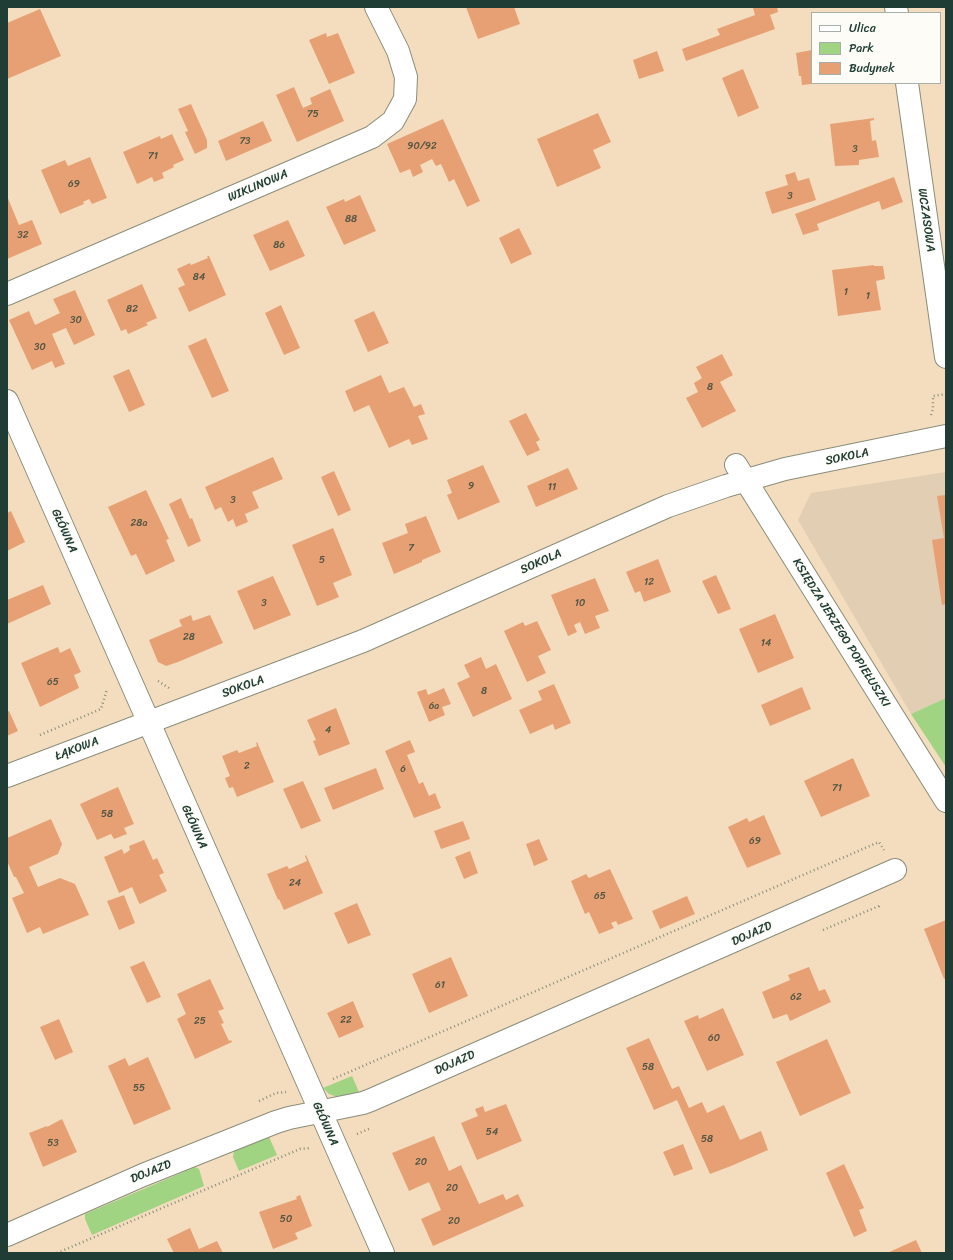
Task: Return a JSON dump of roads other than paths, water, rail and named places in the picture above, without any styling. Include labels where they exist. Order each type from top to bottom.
[{"type":"street","name":"WIKLINOWA","points":[[7,294],[372,137],[394,121],[405,99],[406,77],[398,51],[376,7]]},
{"type":"street","name":"WCZASOWA","points":[[907,84],[946,357]]},
{"type":"street","name":"GŁÓWNA","points":[[7,401],[383,1253]]},
{"type":"street","name":"SOKOLA","points":[[147,721],[287,671],[363,641],[741,473],[785,469],[946,436]]},
{"type":"street","name":"KSIĘDZA JERZEGO POPIEŁUSZKI","points":[[741,473],[946,801]]},
{"type":"street","name":"ŁĄKOWA","points":[[7,776],[147,721]]},
{"type":"street","name":"DOJAZD","points":[[7,1235],[143,1175],[276,1122],[371,1100],[895,870]]}]
